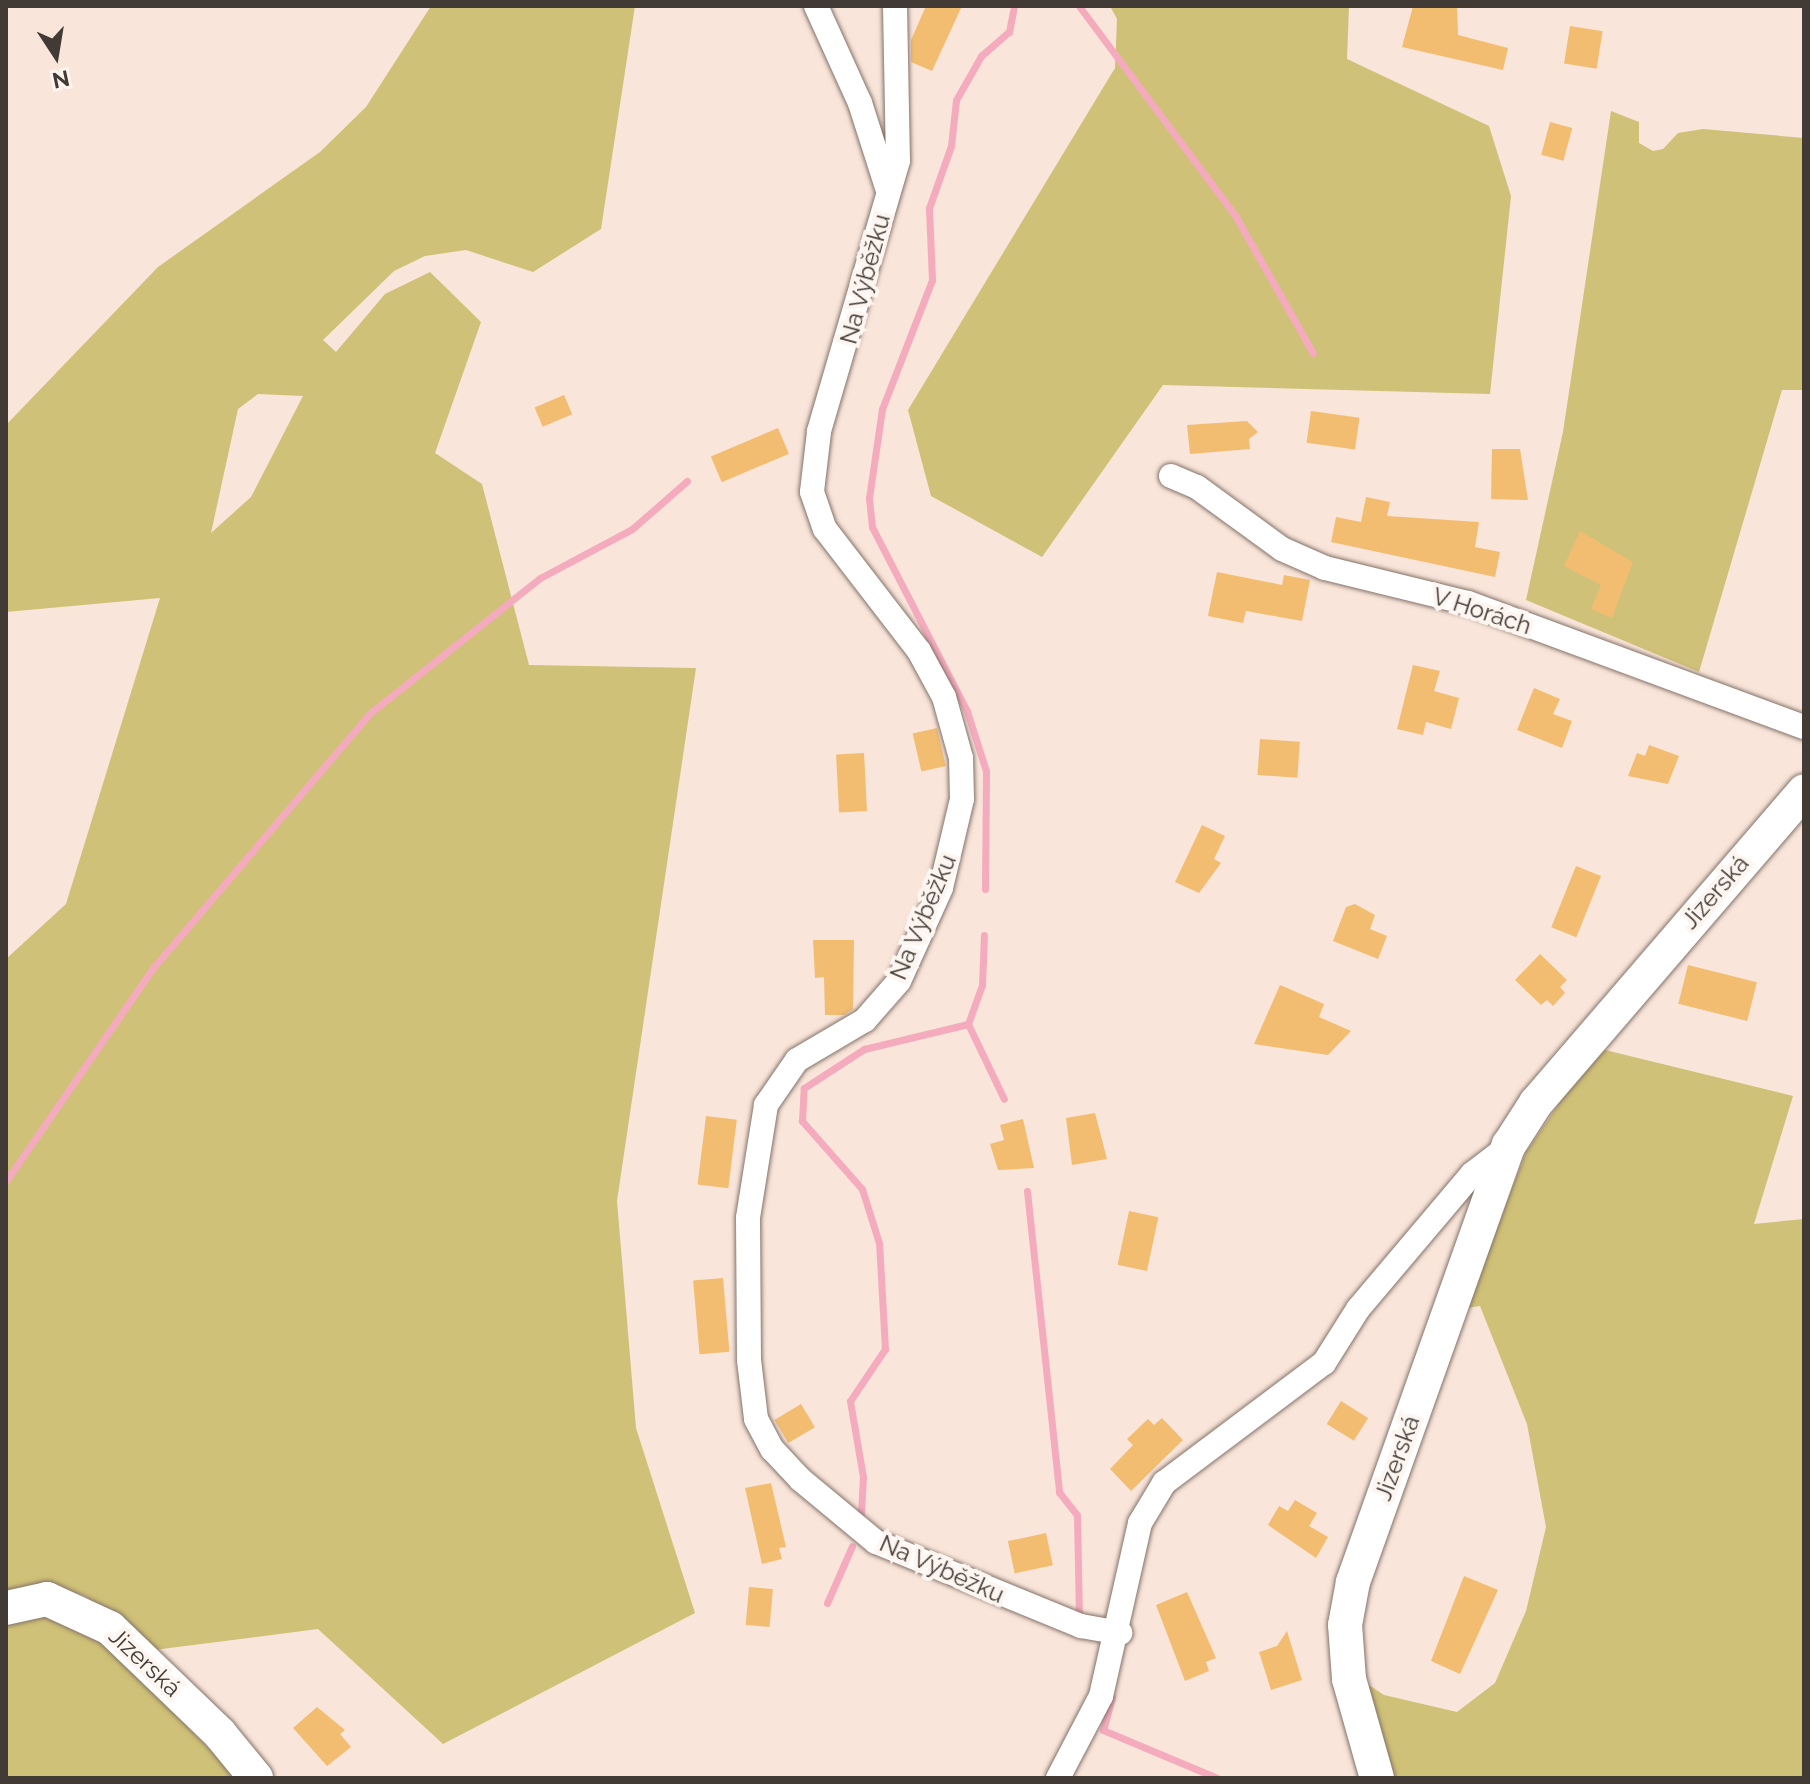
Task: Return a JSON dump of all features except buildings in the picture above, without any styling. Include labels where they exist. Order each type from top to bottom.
[{"type":"street","points":[[816,6],[860,103],[888,193]]},
{"type":"street","name":"Na Výběžku","points":[[895,6],[898,161],[819,432],[812,492],[825,529],[919,651],[944,697],[961,758],[962,799],[941,888],[899,981],[865,1020],[797,1060],[766,1105],[748,1218],[749,1360],[756,1419],[772,1449],[801,1480],[876,1542],[1081,1626],[1120,1633]]},
{"type":"street","name":"V Horách","points":[[1171,476],[1282,549],[1325,568],[1468,603],[1804,727]]},
{"type":"street","name":"Jizerská","points":[[1377,1778],[1349,1679],[1345,1625],[1353,1582],[1509,1145],[1536,1103],[1804,791]]},
{"type":"street","name":"Jizerská","points":[[1120,1633],[1140,1523],[1164,1483],[1324,1363],[1386,1276],[1472,1174],[1509,1145]]},
{"type":"street","name":"Jizerská","points":[[6,1608],[47,1599],[110,1628],[220,1734],[256,1778]]},
{"type":"street","points":[[1058,1778],[1101,1696],[1120,1633]]},
{"type":"shaded area","points":[[431,6],[635,6],[601,229],[533,272],[466,250],[425,256],[394,271],[323,340],[336,352],[385,294],[430,272],[481,322],[435,453],[482,484],[529,665],[696,668],[617,1201],[636,1428],[695,1613],[443,1744],[318,1629],[154,1650],[85,1596],[49,1584],[6,1592],[6,959],[66,904],[160,598],[6,612],[6,425],[158,267],[320,152],[366,107]],"holes":[[[258,394],[303,396],[251,497],[211,533],[238,409]]]},
{"type":"shaded area","points":[[1110,6],[1349,6],[1347,59],[1489,126],[1511,196],[1490,394],[1163,385],[1042,557],[931,496],[908,410],[1115,68],[1117,19]]},
{"type":"shaded area","points":[[1611,111],[1639,122],[1639,143],[1653,151],[1663,149],[1678,133],[1703,129],[1804,138],[1804,390],[1782,390],[1699,672],[1526,600],[1563,432]]},
{"type":"shaded area","points":[[1597,1048],[1793,1096],[1754,1224],[1804,1219],[1804,1778],[1392,1778],[1366,1683],[1384,1695],[1457,1712],[1495,1683],[1526,1611],[1546,1527],[1527,1424],[1480,1306],[1466,1308],[1526,1152]]},
{"type":"shaded area","points":[[46,1613],[101,1639],[238,1778],[6,1778],[6,1624]]},
{"type":"waterway","points":[[985,889],[986,771],[967,711],[872,527],[869,498],[882,409],[932,280],[929,208],[951,146],[956,100],[981,56],[1009,32],[1014,6]]},
{"type":"waterway","points":[[1079,6],[1236,217],[1313,353]]},
{"type":"waterway","points":[[6,1181],[153,968],[369,714],[540,578],[632,529],[687,481]]},
{"type":"waterway","points":[[861,1514],[863,1477],[850,1401],[885,1349],[879,1243],[862,1189],[802,1121],[804,1088],[864,1049],[968,1024],[982,985],[984,935]]},
{"type":"waterway","points":[[968,1024],[1004,1099]]},
{"type":"waterway","points":[[1027,1191],[1059,1492],[1077,1515],[1079,1615]]},
{"type":"waterway","points":[[827,1603],[852,1546]]},
{"type":"waterway","points":[[1112,1697],[1103,1730],[1217,1778]]}]
